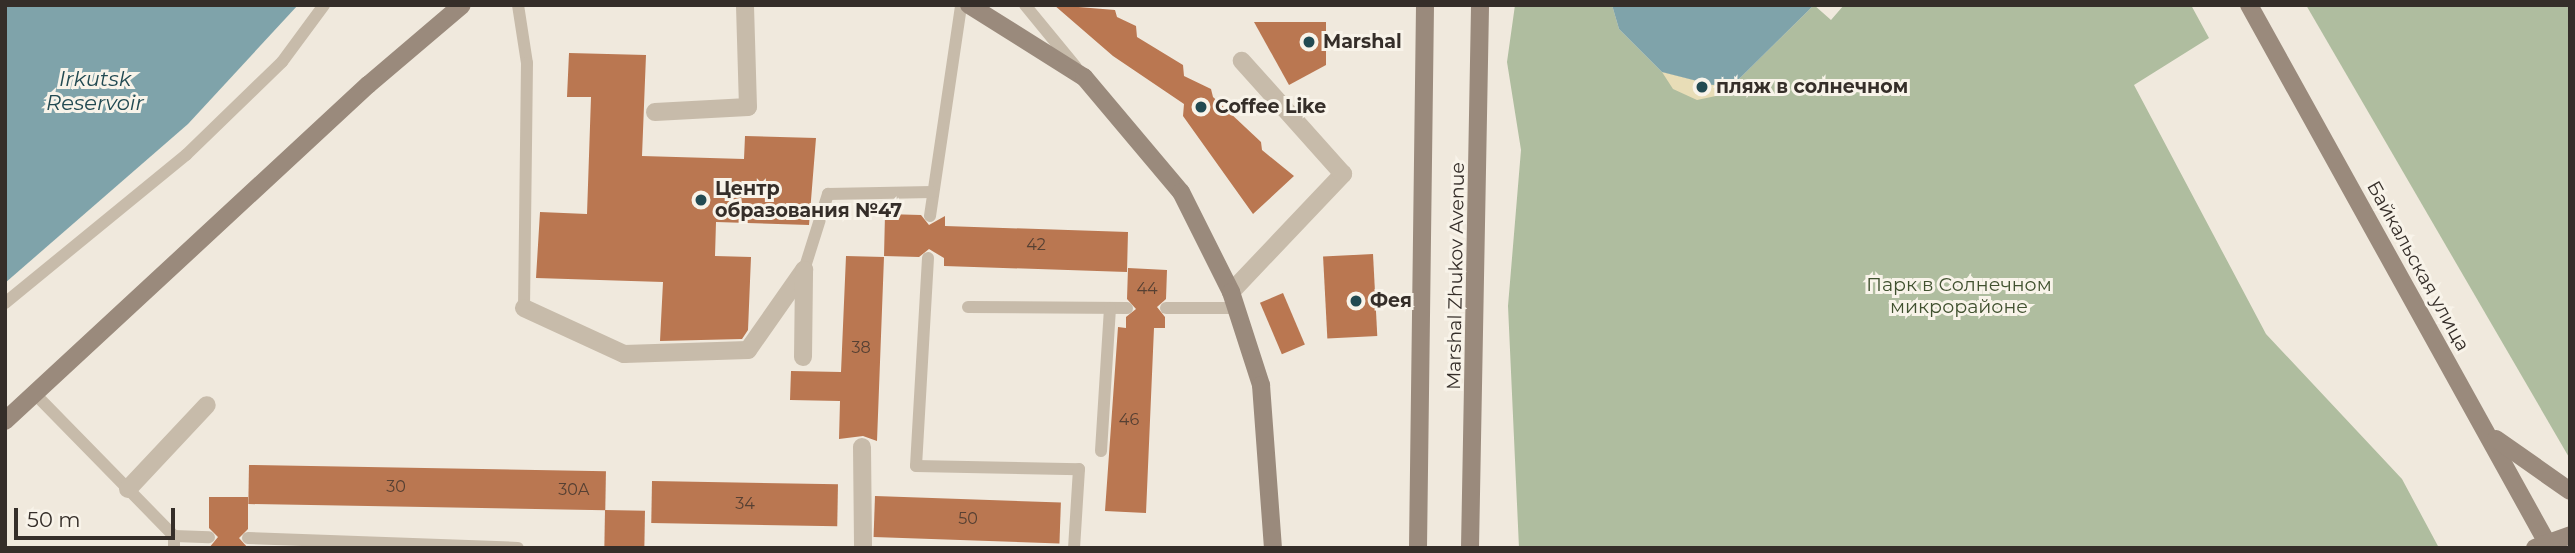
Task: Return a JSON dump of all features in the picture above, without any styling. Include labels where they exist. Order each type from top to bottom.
[{"type":"main road","points":[[969,5],[1084,77],[1181,192],[1234,300],[1261,385],[1273,548]]},
{"type":"main road","name":"Marshal Zhukov Avenue","points":[[1418,548],[1425,5]]},
{"type":"main road","name":"Marshal Zhukov Avenue","points":[[1470,548],[1479,5]]},
{"type":"main road","name":"Байкальская улица","points":[[2249,5],[2486,430],[2544,546]]},
{"type":"main road","points":[[5,421],[453,8]]},
{"type":"main road","points":[[2486,430],[2532,470],[2570,491]]},
{"type":"main road","points":[[2544,546],[2570,535]]},
{"type":"street","points":[[655,112],[748,107],[745,5]]},
{"type":"street","points":[[1234,300],[1343,174],[1242,61]]},
{"type":"street","points":[[524,308],[624,354],[747,351],[804,270]]},
{"type":"street","points":[[803,357],[804,270]]},
{"type":"street","points":[[128,489],[208,405]]},
{"type":"street","points":[[862,447],[863,548]]},
{"type":"lane","points":[[5,303],[186,155],[282,61],[324,5]]},
{"type":"lane","points":[[518,5],[527,63],[524,308]]},
{"type":"lane","points":[[930,216],[961,5]]},
{"type":"lane","points":[[1025,5],[1084,77]]},
{"type":"lane","points":[[804,270],[828,194],[932,192]]},
{"type":"lane","points":[[928,258],[916,466],[1079,470],[1074,548]]},
{"type":"lane","points":[[1166,308],[1234,300]]},
{"type":"lane","points":[[968,307],[1127,308]]},
{"type":"lane","points":[[1101,451],[1110,308]]},
{"type":"lane","points":[[35,394],[128,489],[174,542],[209,537]]},
{"type":"lane","points":[[248,538],[294,543],[517,548]]},
{"type":"green space","name":"Парк в Солнечном микрорайоне","points":[[1515,5],[1612,5],[1619,29],[1662,72],[1713,85],[1738,80],[1814,5],[1831,20],[1844,5],[2191,5],[2209,38],[2134,85],[2266,334],[2402,479],[2439,548],[1519,548],[1508,306],[1521,150],[1507,62]]},
{"type":"green space","points":[[2306,5],[2570,5],[2570,459]]},
{"type":"sand","name":"пляж в солнечном","points":[[1662,72],[1713,85],[1738,80],[1730,93],[1697,100],[1673,89]]},
{"type":"water","name":"Irkutsk Reservoir","points":[[5,5],[298,5],[188,124],[5,283]]},
{"type":"water","points":[[1612,5],[1814,5],[1738,80],[1713,85],[1662,72],[1619,29]]},
{"type":"building","points":[[1054,5],[1115,10],[1117,17],[1136,26],[1137,37],[1183,65],[1184,76],[1211,89],[1213,97],[1261,142],[1262,150],[1294,176],[1253,214],[1183,116],[1184,104],[1113,56]]},
{"type":"building","points":[[1254,22],[1326,22],[1326,65],[1289,85]]},
{"type":"building","name":"Центр образования №47","points":[[569,53],[646,55],[642,156],[744,159],[745,136],[816,138],[809,225],[716,222],[715,256],[751,257],[748,330],[742,339],[660,341],[663,282],[536,278],[540,212],[587,214],[591,97],[567,97]]},
{"type":"building","points":[[885,214],[921,215],[929,225],[945,216],[945,226],[1128,232],[1127,272],[944,266],[944,258],[929,249],[919,257],[884,256]]},
{"type":"building","points":[[1373,254],[1377,336],[1327,339],[1323,257]]},
{"type":"building","points":[[846,256],[884,257],[877,441],[863,436],[839,439],[840,401],[790,400],[791,371],[841,372]]},
{"type":"building","points":[[1128,268],[1167,270],[1166,299],[1157,307],[1165,317],[1165,328],[1154,328],[1146,513],[1105,511],[1118,327],[1126,328],[1126,317],[1136,309],[1127,299]]},
{"type":"building","points":[[1283,293],[1305,345],[1282,354],[1260,303]]},
{"type":"building","points":[[249,465],[606,471],[605,510],[248,504]]},
{"type":"building","points":[[652,481],[838,484],[837,526],[651,523]]},
{"type":"building","points":[[875,496],[1061,502],[1059,543],[874,537]]},
{"type":"building","points":[[209,497],[248,497],[248,529],[239,538],[248,548],[209,548],[218,537],[209,528]]},
{"type":"building","points":[[605,510],[645,511],[644,548],[604,548]]},
{"type":"place","name":"Marshal","points":[[1309,42]]},
{"type":"place","name":"пляж в солнечном","points":[[1702,87]]},
{"type":"place","name":"Coffee Like","points":[[1201,107]]},
{"type":"place","name":"Центр образования №47","points":[[701,200]]},
{"type":"place","name":"Фея","points":[[1356,301]]}]
